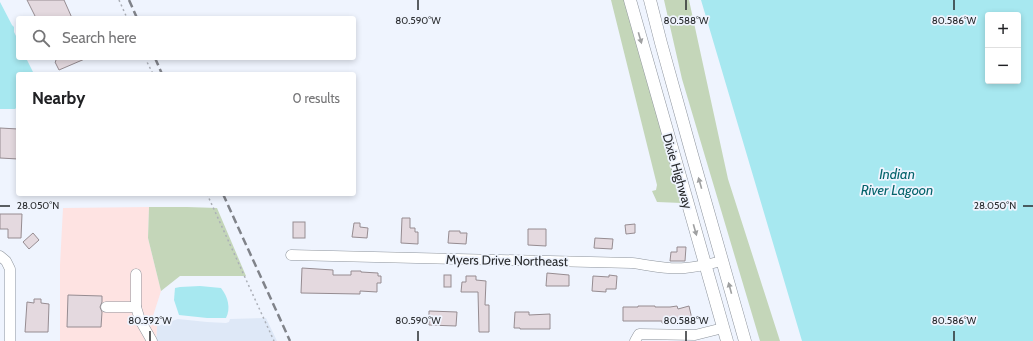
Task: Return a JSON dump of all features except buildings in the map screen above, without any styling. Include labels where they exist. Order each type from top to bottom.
[{"type":"main road","name":"Dixie Highway","points":[[630,0],[727,341]]},
{"type":"main road","name":"Dixie Highway","points":[[650,0],[745,341]]},
{"type":"street","name":"Myers Drive Northeast","points":[[291,255],[632,263],[671,268],[685,268],[722,261]]},
{"type":"street","points":[[0,256],[6,261],[10,269],[10,341]]},
{"type":"street","points":[[136,274],[136,307],[140,320],[152,341]]},
{"type":"street","points":[[106,307],[136,307]]},
{"type":"street","points":[[636,341],[639,334],[695,335],[723,328]]},
{"type":"path","points":[[119,0],[126,16]]},
{"type":"path","points":[[146,60],[152,72]]},
{"type":"path","points":[[208,196],[274,341]]},
{"type":"shaded area","points":[[149,207],[148,238],[161,291],[153,316],[157,326],[156,341],[60,341],[60,265],[63,208]]},
{"type":"shaded area","points":[[266,318],[277,341],[156,341],[157,326],[178,319],[226,323],[229,322],[230,319]]},
{"type":"green space","points":[[611,0],[625,0],[682,203],[657,202],[652,191],[656,190],[657,185]]},
{"type":"green space","points":[[664,0],[689,0],[728,179],[780,341],[760,341],[682,79]]},
{"type":"green space","points":[[149,207],[217,208],[246,276],[180,276],[161,291],[148,238]]},
{"type":"water","name":"Indian River Lagoon","points":[[701,0],[1033,0],[1033,341],[802,341]]},
{"type":"water","points":[[0,2],[14,27],[16,36],[16,60],[27,60],[33,72],[16,72],[16,108],[0,109]]},
{"type":"water","points":[[200,286],[221,288],[228,303],[228,314],[226,318],[207,318],[179,315],[174,300],[175,288]]},
{"type":"railway","points":[[129,0],[136,16]]},
{"type":"railway","points":[[156,60],[161,72]]},
{"type":"railway","points":[[224,196],[290,341]]}]
